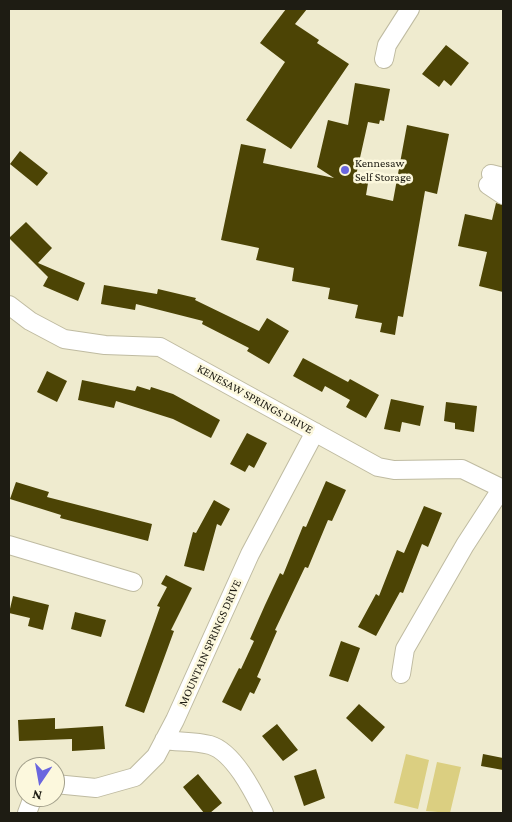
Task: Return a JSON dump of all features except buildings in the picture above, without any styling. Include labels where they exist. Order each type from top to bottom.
[{"type":"street","points":[[384,59],[387,45],[410,9]]},
{"type":"street","points":[[494,179],[503,196]]},
{"type":"street","name":"KENESAW SPRINGS DRIVE","points":[[9,305],[30,321],[64,339],[105,345],[160,347],[378,466],[394,470],[462,469],[502,489]]},
{"type":"street","name":"MOUNTAIN SPRINGS DRIVE","points":[[65,785],[96,788],[135,777],[156,756],[175,720],[250,554],[315,432]]},
{"type":"street","points":[[401,674],[405,650],[465,545],[502,489]]},
{"type":"street","points":[[9,546],[133,582]]},
{"type":"street","points":[[164,740],[211,745],[232,761],[248,782],[264,813]]},
{"type":"shaded area","points":[[406,754],[429,760],[418,809],[394,803]]},
{"type":"shaded area","points":[[437,762],[461,767],[450,813],[426,811]]},
{"type":"place","name":"Kennesaw Self Storage","points":[[345,170]]}]
